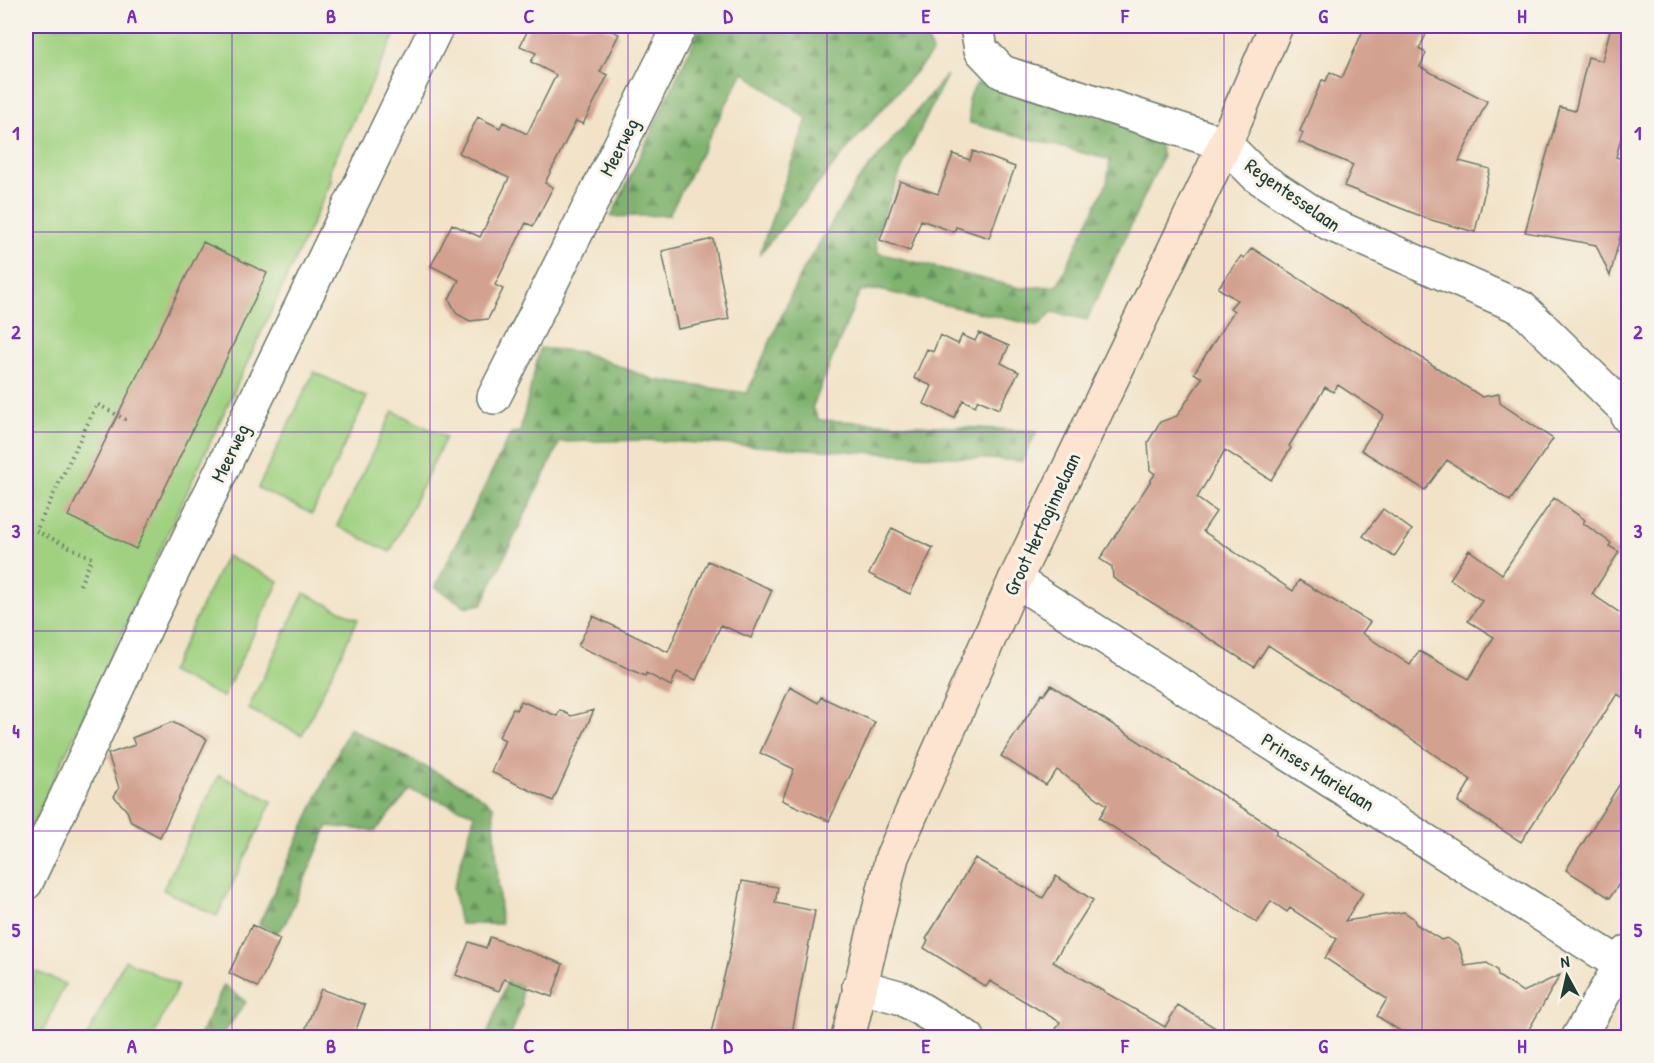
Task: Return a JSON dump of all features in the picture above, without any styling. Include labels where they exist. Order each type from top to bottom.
[{"type":"main road","name":"Groot Hertoginnelaan","points":[[848,1038],[892,856],[1015,580],[1225,144],[1276,26]]},
{"type":"street","name":"Meerweg","points":[[26,883],[156,606],[436,26]]},
{"type":"street","name":"Meerweg","points":[[494,397],[680,26]]},
{"type":"street","name":"Regentesselaan","points":[[977,26],[981,50],[1002,72],[1225,144],[1257,176],[1330,224],[1522,308],[1628,411]]},
{"type":"street","name":"Prinses Marielaan","points":[[1015,580],[1625,958]]},
{"type":"street","points":[[1578,1038],[1625,958]]},
{"type":"street","points":[[859,987],[902,998],[968,1038]]},
{"type":"path","points":[[80,585],[92,558],[36,531],[98,404],[128,421]]},
{"type":"green space","points":[[26,26],[399,26],[330,169],[331,182],[26,839]]},
{"type":"green space","points":[[701,26],[912,26],[926,32],[932,53],[847,149],[759,255],[807,119],[743,72],[669,215],[611,217]]},
{"type":"green space","points":[[947,75],[902,168],[879,226],[875,239],[878,253],[1020,288],[1057,286],[1107,183],[1110,160],[970,123],[968,99],[977,83],[1155,133],[1163,156],[1087,320],[1052,312],[1039,326],[879,290],[860,291],[812,408],[819,420],[1037,431],[1022,461],[645,440],[560,442],[482,604],[466,607],[435,587],[511,433],[520,432],[540,348],[582,352],[655,380],[747,393],[800,275],[856,183]]},
{"type":"green space","points":[[314,372],[367,397],[312,514],[258,488]]},
{"type":"green space","points":[[393,411],[446,437],[390,552],[337,526]]},
{"type":"green space","points":[[226,556],[279,581],[223,697],[170,672]]},
{"type":"green space","points":[[304,593],[358,619],[302,735],[248,709]]},
{"type":"green space","points":[[349,728],[471,790],[493,806],[501,924],[460,924],[453,889],[475,814],[410,790],[375,831],[328,826],[285,924],[276,933],[259,924]]},
{"type":"green space","points":[[219,775],[272,801],[217,916],[163,890]]},
{"type":"green space","points":[[519,949],[522,1005],[510,1037],[486,1038]]},
{"type":"green space","points":[[125,960],[178,985],[153,1037],[87,1037]]},
{"type":"green space","points":[[36,971],[65,984],[40,1038],[26,1031],[26,994]]},
{"type":"green space","points":[[224,985],[246,1002],[221,1037],[199,1037]]},
{"type":"building","points":[[530,26],[601,26],[619,34],[600,72],[608,75],[583,124],[576,121],[545,183],[553,187],[533,226],[526,223],[495,285],[503,289],[488,319],[470,321],[457,314],[449,299],[459,280],[431,266],[452,224],[480,237],[509,178],[459,153],[478,117],[500,128],[503,122],[527,134],[556,75],[531,62],[536,53],[520,46]]},
{"type":"building","points":[[1365,26],[1430,26],[1419,49],[1426,53],[1420,67],[1487,101],[1459,161],[1490,169],[1475,232],[1431,220],[1344,186],[1353,165],[1299,142],[1303,133],[1300,131],[1322,80],[1326,81],[1330,72],[1342,78]]},
{"type":"building","points":[[1611,26],[1629,26],[1629,108],[1616,157],[1629,161],[1629,230],[1622,229],[1610,276],[1596,245],[1525,232],[1560,107],[1575,111],[1588,57],[1602,61]]},
{"type":"building","points":[[973,151],[1015,167],[989,238],[956,227],[954,232],[921,220],[910,251],[880,240],[900,181],[938,194],[953,154],[970,160]]},
{"type":"building","points":[[713,239],[729,319],[678,329],[662,251]]},
{"type":"building","points":[[203,242],[267,273],[136,549],[68,516]]},
{"type":"building","points":[[1252,248],[1482,397],[1499,394],[1500,403],[1553,439],[1510,501],[1447,460],[1425,490],[1361,450],[1384,415],[1338,385],[1333,392],[1325,387],[1271,480],[1225,450],[1197,498],[1216,512],[1203,531],[1293,591],[1299,580],[1370,622],[1362,633],[1410,665],[1419,651],[1469,679],[1494,637],[1468,621],[1482,601],[1450,579],[1469,550],[1502,574],[1554,498],[1585,520],[1583,523],[1611,543],[1609,546],[1619,552],[1592,594],[1629,619],[1629,701],[1617,694],[1521,842],[1458,802],[1471,780],[1396,728],[1268,645],[1254,667],[1113,578],[1112,567],[1100,559],[1155,474],[1150,470],[1148,442],[1160,422],[1177,416],[1202,378],[1194,373],[1234,311],[1230,308],[1237,300],[1218,288],[1241,256],[1244,258]]},
{"type":"building","points":[[979,333],[1009,346],[1001,363],[1019,372],[999,409],[978,400],[975,406],[963,400],[954,418],[924,404],[932,386],[914,378],[927,349],[933,352],[940,335],[958,344],[962,335],[975,341]]},
{"type":"building","points":[[1383,509],[1412,530],[1394,557],[1363,536]]},
{"type":"building","points":[[892,528],[933,548],[910,594],[869,574]]},
{"type":"building","points":[[708,561],[772,590],[751,638],[721,625],[696,680],[677,672],[671,686],[646,673],[645,676],[578,646],[593,616],[668,652]]},
{"type":"building","points":[[1051,685],[1277,830],[1275,834],[1363,893],[1345,921],[1404,912],[1413,918],[1416,924],[1441,940],[1447,938],[1459,946],[1465,966],[1487,963],[1497,970],[1498,976],[1523,992],[1560,975],[1524,1038],[1411,1038],[1377,1016],[1387,999],[1325,958],[1337,939],[1290,908],[1287,912],[1271,901],[1257,923],[1099,818],[1107,805],[1057,770],[1046,785],[1001,756],[1042,694],[1044,695]]},
{"type":"building","points":[[790,687],[818,703],[821,697],[875,722],[829,821],[782,800],[794,769],[760,753]]},
{"type":"building","points":[[521,701],[557,716],[560,710],[571,716],[594,710],[553,801],[491,772],[505,740],[499,737],[513,709],[516,710]]},
{"type":"building","points":[[172,722],[207,739],[160,837],[131,822],[127,811],[114,796],[119,788],[108,754],[135,745],[132,738]]},
{"type":"building","points":[[1629,769],[1629,868],[1610,898],[1566,870]]},
{"type":"building","points":[[975,858],[1043,898],[1056,876],[1093,900],[1053,962],[1165,1027],[1178,1005],[1232,1038],[1051,1038],[1060,1022],[990,981],[986,987],[924,948],[928,940],[926,939]]},
{"type":"building","points":[[742,881],[778,887],[775,903],[815,911],[791,1038],[710,1038],[731,946]]},
{"type":"building","points":[[252,925],[280,939],[258,987],[229,973]]},
{"type":"building","points":[[490,937],[563,964],[552,997],[504,979],[499,991],[456,975],[469,942],[486,948]]},
{"type":"building","points":[[321,989],[365,1005],[353,1038],[302,1038]]}]
